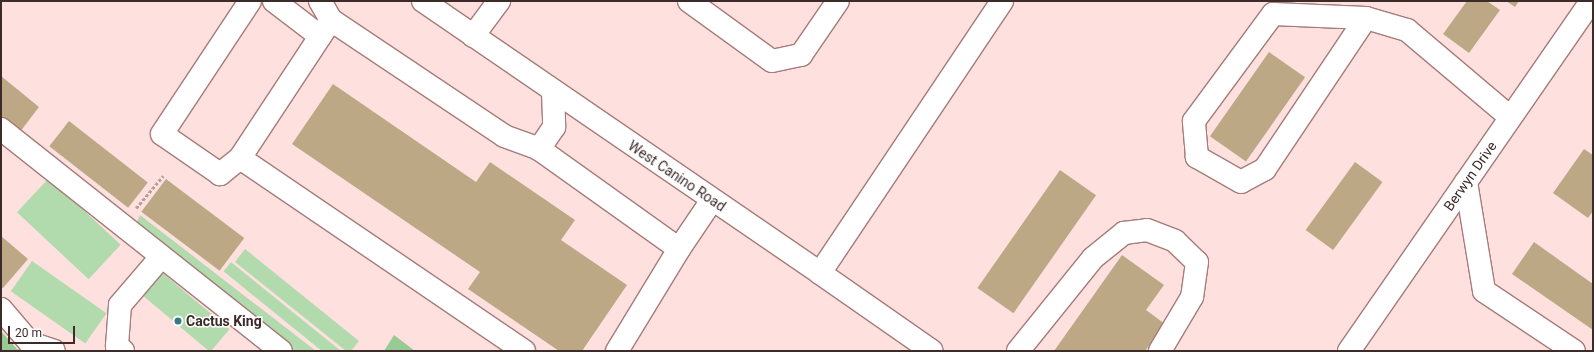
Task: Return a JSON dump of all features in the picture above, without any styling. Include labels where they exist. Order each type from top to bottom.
[{"type":"street","points":[[250,1],[162,134],[220,174],[240,158],[326,28],[320,1]]},
{"type":"street","points":[[274,1],[326,28],[504,136],[539,149],[679,249]]},
{"type":"street","name":"West Canino Road","points":[[423,1],[932,351]]},
{"type":"street","points":[[473,36],[499,1]]},
{"type":"street","points":[[688,1],[772,61],[801,55],[838,1]]},
{"type":"street","name":"Berwyn Drive","points":[[1349,351],[1591,1]]},
{"type":"street","points":[[820,273],[998,2]]},
{"type":"street","points":[[1366,18],[1265,169],[1241,182],[1197,157],[1194,121],[1273,14],[1366,18],[1407,30],[1510,117]]},
{"type":"street","points":[[539,149],[554,127],[553,91]]},
{"type":"street","points":[[1,129],[281,351]]},
{"type":"street","points":[[240,158],[524,351]]},
{"type":"street","points":[[1466,182],[1484,291],[1574,351]]},
{"type":"street","points":[[617,351],[679,249],[712,200]]},
{"type":"street","points":[[1018,351],[1093,258],[1124,233],[1147,230],[1174,241],[1197,262],[1192,297],[1160,351]]},
{"type":"street","points":[[115,350],[120,305],[161,257]]},
{"type":"street","points":[[1,309],[30,342],[54,351]]},
{"type":"path","points":[[122,226],[163,176]]},
{"type":"green space","points":[[49,178],[121,245],[89,279],[17,212]]},
{"type":"green space","points":[[140,215],[316,351],[295,351],[187,271],[135,226]]},
{"type":"green space","points":[[245,249],[359,341],[351,351],[346,351],[235,262]]},
{"type":"green space","points":[[32,261],[107,313],[85,344],[11,291]]},
{"type":"green space","points":[[231,262],[341,351],[322,351],[223,271]]},
{"type":"green space","points":[[159,270],[229,329],[211,351],[209,351],[140,293]]},
{"type":"green space","points":[[1,331],[17,349],[22,351],[1,351]]},
{"type":"green space","points":[[394,335],[415,351],[384,351]]},
{"type":"building","points":[[1467,1],[1487,1],[1500,10],[1469,53],[1443,34]]},
{"type":"building","points":[[1506,1],[1519,1],[1515,7]]},
{"type":"building","points":[[1269,52],[1305,77],[1246,162],[1210,136]]},
{"type":"building","points":[[1,76],[39,107],[20,132],[1,117]]},
{"type":"building","points":[[333,84],[476,182],[490,162],[575,220],[561,240],[627,285],[582,351],[559,351],[468,289],[480,272],[292,144]]},
{"type":"building","points":[[69,121],[148,183],[128,208],[49,146]]},
{"type":"building","points":[[1584,149],[1593,155],[1593,211],[1588,218],[1553,193]]},
{"type":"building","points":[[1355,162],[1383,182],[1333,250],[1306,230]]},
{"type":"building","points":[[1060,170],[1096,195],[1013,313],[977,288]]},
{"type":"building","points":[[166,179],[244,238],[220,271],[141,212]]},
{"type":"building","points":[[1,236],[28,259],[3,288],[1,287]]},
{"type":"building","points":[[1534,242],[1593,284],[1593,330],[1512,274]]},
{"type":"building","points":[[1122,255],[1164,285],[1146,310],[1165,324],[1145,351],[1054,351]]},
{"type":"place","name":"Cactus King","points":[[178,321]]}]
